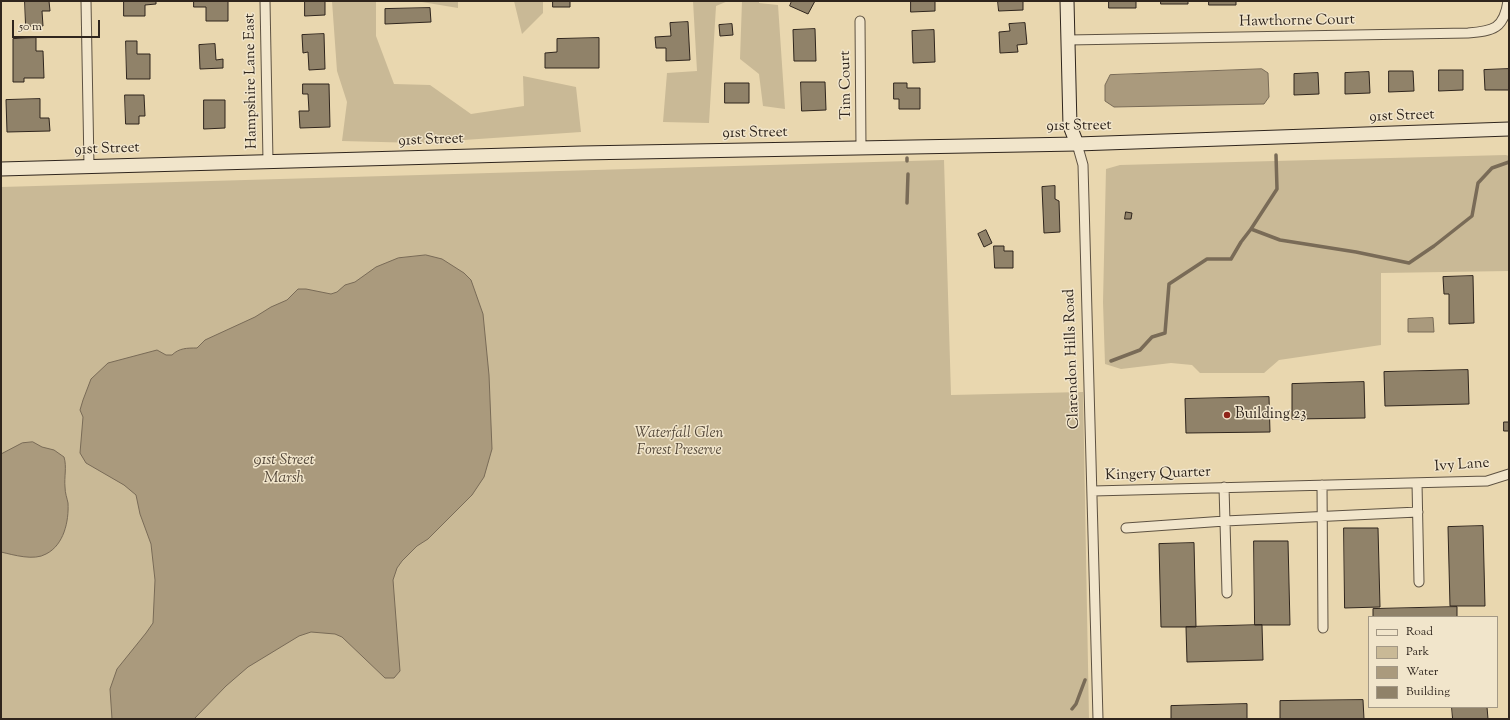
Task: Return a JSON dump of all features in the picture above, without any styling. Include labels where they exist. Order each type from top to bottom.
[{"type":"main road","name":"Clarendon Hills Road","points":[[1067,1],[1070,126],[1077,144]]},
{"type":"main road","name":"91st Street","points":[[1,169],[590,153],[1077,144],[1509,129]]},
{"type":"street","points":[[86,1],[89,166]]},
{"type":"street","name":"Hampshire Lane East","points":[[265,1],[268,161]]},
{"type":"street","name":"Hawthorne Court","points":[[1068,40],[1468,33],[1488,31],[1499,24],[1506,13],[1508,1]]},
{"type":"street","name":"Tim Court","points":[[860,21],[862,148]]},
{"type":"street","name":"Clarendon Hills Road","points":[[1077,144],[1083,165],[1098,719]]},
{"type":"street","name":"Ivy Lane","points":[[1417,483],[1487,481],[1509,474]]},
{"type":"street","points":[[1417,483],[1419,582]]},
{"type":"street","name":"Kingery Quarter","points":[[1093,491],[1417,483]]},
{"type":"street","points":[[1322,485],[1323,628]]},
{"type":"street","name":"Kingery Quarter","points":[[1224,487],[1227,593]]},
{"type":"street","points":[[1126,528],[1225,521],[1418,512]]},
{"type":"green space","points":[[332,1],[376,1],[376,36],[394,84],[430,85],[471,114],[524,106],[523,76],[576,87],[581,132],[420,143],[342,141],[347,102],[337,71]]},
{"type":"green space","points":[[416,1],[458,1],[458,8]]},
{"type":"green space","points":[[514,1],[543,1],[543,13],[522,34]]},
{"type":"green space","points":[[693,1],[728,1],[716,6],[709,123],[663,122],[667,73],[697,71]]},
{"type":"green space","points":[[742,1],[759,1],[759,3],[778,5],[785,109],[763,106],[759,74],[740,59]]},
{"type":"green space","points":[[1509,156],[1509,271],[1381,273],[1381,345],[1279,360],[1264,373],[1200,373],[1192,365],[1171,363],[1121,369],[1105,364],[1103,302],[1106,169],[1120,165]]},
{"type":"green space","name":"Waterfall Glen Forest Preserve","points":[[944,160],[951,395],[1083,392],[1089,719],[1,719],[1,187]]},
{"type":"water","points":[[1262,69],[1268,73],[1269,97],[1264,104],[1114,107],[1105,101],[1105,85],[1110,75]]},
{"type":"water","name":"91st Street Marsh","points":[[426,255],[442,259],[464,273],[471,280],[483,314],[489,375],[492,449],[484,477],[472,495],[428,539],[417,546],[397,568],[393,580],[400,671],[394,678],[385,678],[342,637],[335,634],[311,632],[299,636],[248,667],[226,686],[194,719],[112,719],[110,689],[117,669],[153,623],[155,580],[151,544],[140,514],[136,495],[124,485],[86,463],[80,453],[83,417],[80,410],[91,379],[108,363],[157,350],[166,355],[172,355],[187,348],[197,348],[205,340],[255,317],[271,307],[287,300],[298,289],[331,294],[337,292],[345,285],[355,282],[376,267],[398,258]]},
{"type":"water","points":[[1433,318],[1434,332],[1408,332],[1408,319]]},
{"type":"water","points":[[33,442],[42,447],[54,450],[64,457],[68,517],[64,532],[57,545],[46,554],[30,557],[1,552],[1,454],[22,443]]},
{"type":"building","points":[[25,1],[49,1],[50,11],[42,11],[43,26],[26,26]]},
{"type":"building","points":[[124,1],[156,1],[156,4],[145,5],[145,16],[124,16]]},
{"type":"building","points":[[194,1],[228,1],[228,21],[206,21],[206,7],[194,7]]},
{"type":"building","points":[[305,1],[325,1],[325,15],[305,16]]},
{"type":"building","points":[[553,1],[570,1],[570,7],[553,7]]},
{"type":"building","points":[[792,1],[815,1],[808,14],[790,6]]},
{"type":"building","points":[[911,1],[935,1],[935,11],[911,12]]},
{"type":"building","points":[[998,1],[1023,1],[1023,10],[999,11]]},
{"type":"building","points":[[1109,1],[1136,1],[1136,8],[1109,8]]},
{"type":"building","points":[[1161,1],[1188,1],[1188,4],[1161,4]]},
{"type":"building","points":[[1209,1],[1236,1],[1236,5],[1209,5]]},
{"type":"building","points":[[430,8],[431,22],[385,24],[385,9]]},
{"type":"building","points":[[688,22],[690,60],[666,61],[666,48],[656,48],[655,37],[671,36],[670,23]]},
{"type":"building","points":[[1025,23],[1027,44],[1017,45],[1018,52],[1000,53],[999,32],[1010,31],[1009,24]]},
{"type":"building","points":[[732,24],[733,35],[720,36],[719,25]]},
{"type":"building","points":[[815,29],[816,61],[794,61],[793,30]]},
{"type":"building","points":[[934,30],[935,62],[913,63],[912,31]]},
{"type":"building","points":[[324,34],[325,69],[309,70],[308,52],[303,53],[302,35]]},
{"type":"building","points":[[36,38],[36,51],[43,51],[44,78],[24,78],[24,82],[13,82],[13,39]]},
{"type":"building","points":[[599,38],[599,68],[545,68],[545,53],[557,52],[557,39]]},
{"type":"building","points":[[126,41],[137,41],[137,54],[150,54],[150,79],[127,79]]},
{"type":"building","points":[[215,44],[216,60],[223,59],[223,68],[200,69],[199,45]]},
{"type":"building","points":[[1509,69],[1509,90],[1485,90],[1484,70]]},
{"type":"building","points":[[1439,70],[1463,70],[1463,90],[1439,91]]},
{"type":"building","points":[[1389,71],[1413,71],[1414,91],[1389,92]]},
{"type":"building","points":[[1369,72],[1370,93],[1345,94],[1345,73]]},
{"type":"building","points":[[1318,73],[1319,94],[1294,95],[1294,74]]},
{"type":"building","points":[[801,82],[825,82],[826,110],[802,111]]},
{"type":"building","points":[[725,83],[749,83],[749,103],[725,103]]},
{"type":"building","points":[[894,83],[907,83],[907,88],[920,88],[920,109],[899,109],[899,99],[894,99]]},
{"type":"building","points":[[303,84],[329,84],[330,127],[300,128],[299,111],[309,111],[308,94],[303,94]]},
{"type":"building","points":[[125,95],[144,95],[145,116],[139,116],[139,124],[126,124]]},
{"type":"building","points":[[40,99],[40,118],[49,118],[50,131],[7,132],[6,100]]},
{"type":"building","points":[[204,100],[225,100],[225,128],[204,129]]},
{"type":"building","points":[[1055,186],[1055,199],[1059,201],[1060,232],[1044,233],[1042,187]]},
{"type":"building","points":[[1126,212],[1132,213],[1131,219],[1125,219]]},
{"type":"building","points":[[986,230],[992,243],[984,247],[978,234]]},
{"type":"building","points":[[994,246],[1004,246],[1004,251],[1013,251],[1013,268],[995,268]]},
{"type":"building","points":[[1473,276],[1474,323],[1449,324],[1449,294],[1444,294],[1443,277]]},
{"type":"building","points":[[1468,370],[1469,404],[1385,406],[1384,372]]},
{"type":"building","points":[[1364,382],[1365,418],[1292,419],[1292,384]]},
{"type":"building","name":"Building 23","points":[[1269,397],[1270,432],[1186,433],[1185,399]]},
{"type":"building","points":[[1504,422],[1509,422],[1509,431],[1504,431]]},
{"type":"building","points":[[1483,526],[1485,606],[1450,606],[1448,527]]},
{"type":"building","points":[[1344,528],[1378,528],[1380,607],[1345,608]]},
{"type":"building","points":[[1254,541],[1288,541],[1290,625],[1255,625]]},
{"type":"building","points":[[1194,543],[1196,627],[1161,627],[1159,544]]},
{"type":"building","points":[[1457,607],[1457,616],[1373,616],[1373,609]]},
{"type":"building","points":[[1262,625],[1263,660],[1187,662],[1186,627]]},
{"type":"building","points":[[1363,700],[1364,719],[1280,719],[1280,701]]},
{"type":"building","points":[[1247,704],[1247,719],[1171,719],[1171,706]]},
{"type":"building","points":[[1452,708],[1487,708],[1488,719],[1453,719]]},
{"type":"waterway","points":[[1251,229],[1277,189],[1276,155]]},
{"type":"waterway","points":[[1111,361],[1140,350],[1152,337],[1165,333],[1169,284],[1207,259],[1231,259],[1251,229],[1280,240],[1356,252],[1409,263],[1434,246],[1472,216],[1478,183],[1492,168],[1509,162]]},
{"type":"waterway","points":[[907,203],[908,174]]},
{"type":"waterway","points":[[1072,709],[1076,704],[1085,680]]},
{"type":"place","name":"Building 23","points":[[1227,415]]}]
